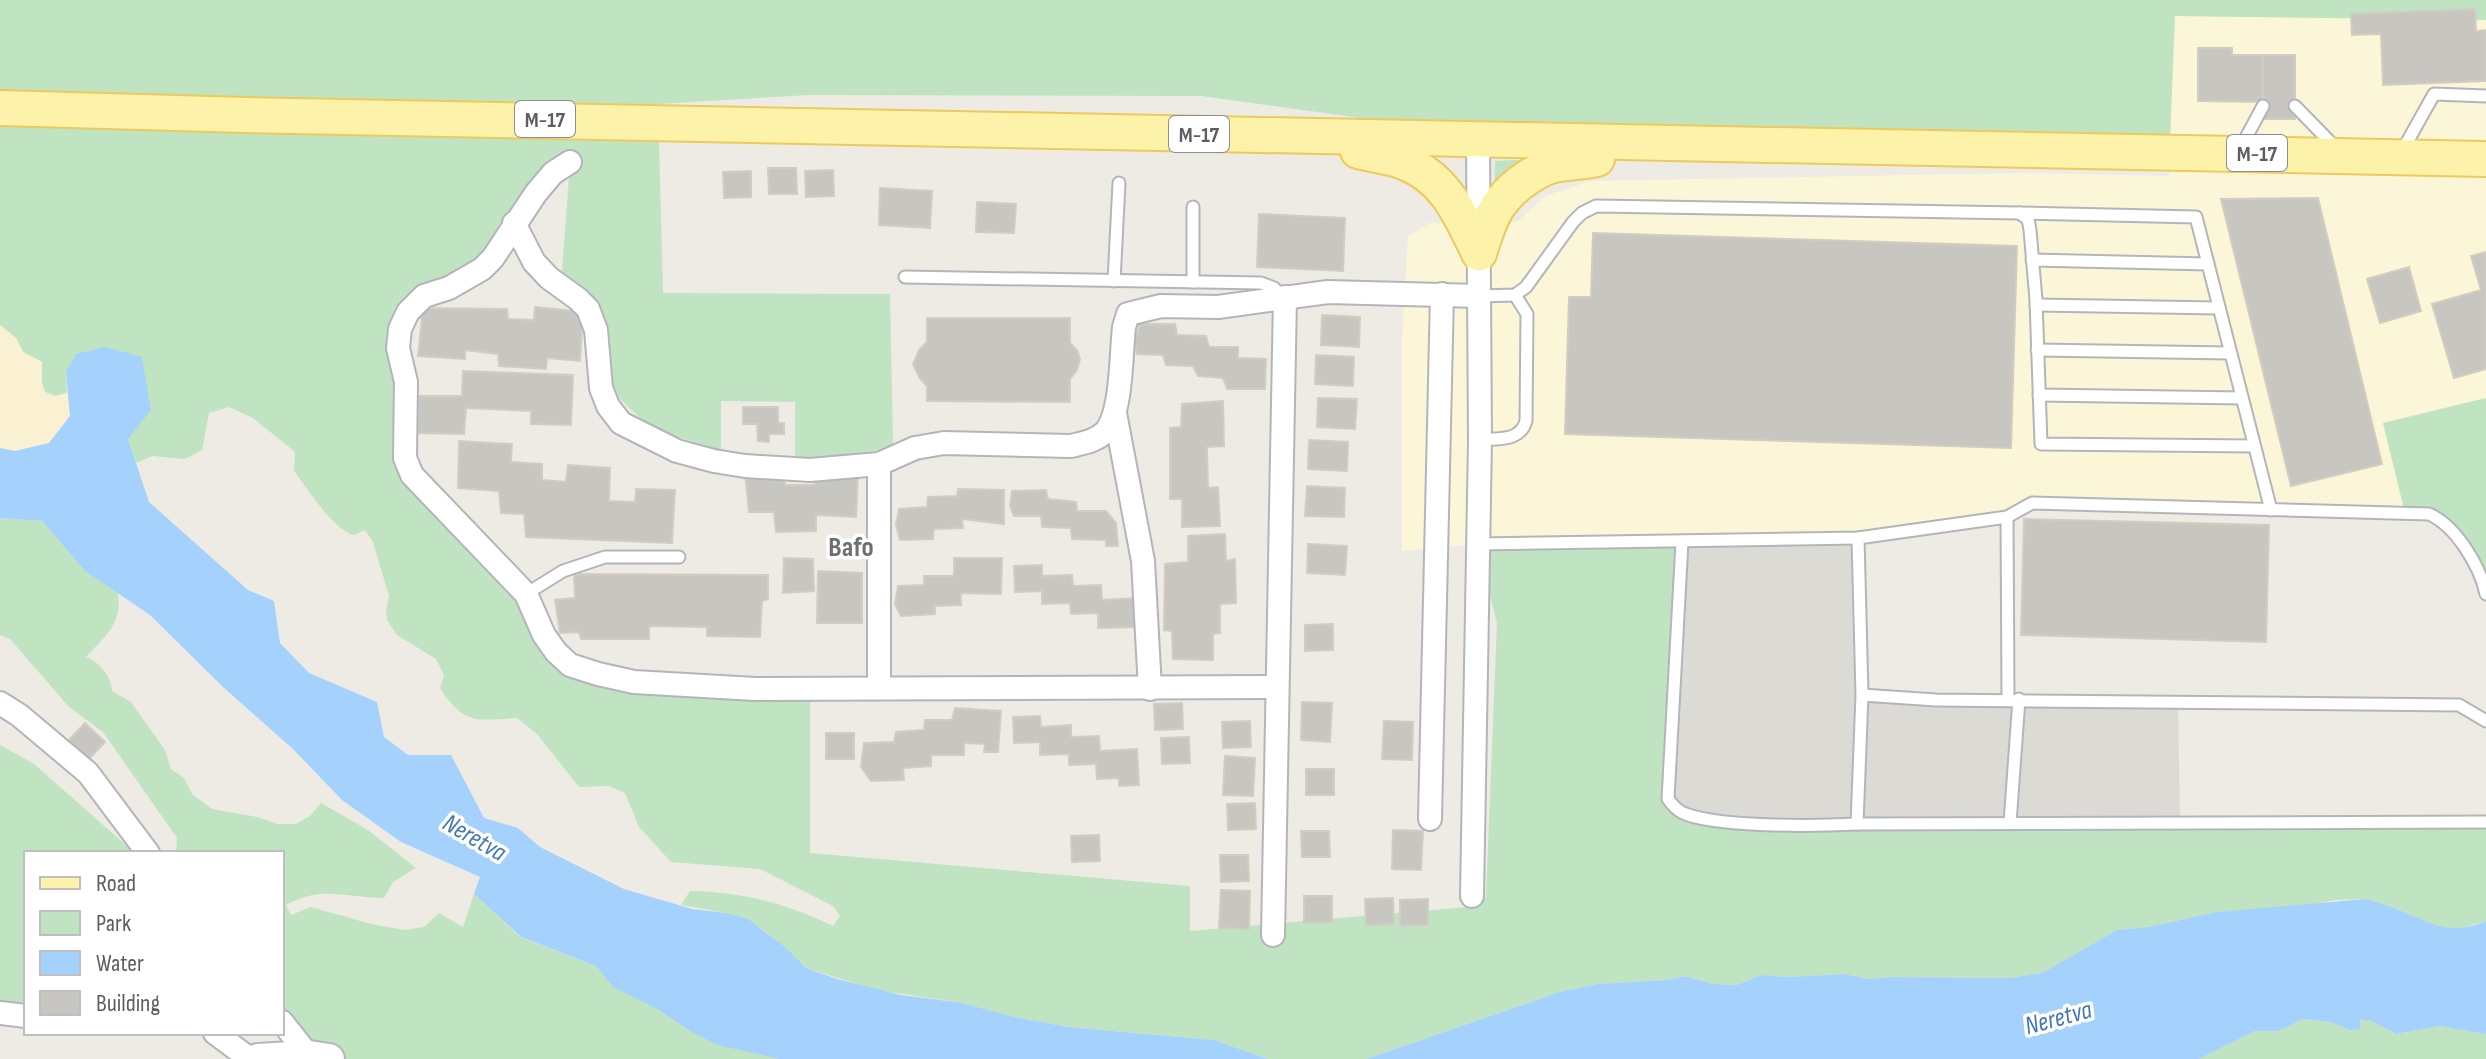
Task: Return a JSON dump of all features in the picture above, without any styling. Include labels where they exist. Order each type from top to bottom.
[{"type":"main road","name":"M-17","points":[[0,108],[2486,159]]},
{"type":"main road","points":[[1308,137],[1402,162],[1431,177],[1458,208],[1479,253]]},
{"type":"main road","points":[[1479,253],[1501,201],[1532,175],[1558,164],[1609,156],[1634,143]]},
{"type":"street","points":[[1472,896],[1480,440],[1478,140]]},
{"type":"street","points":[[570,162],[553,173],[482,269],[449,288],[424,296],[408,312],[400,329],[398,348],[406,382],[405,458],[412,475],[526,594],[544,635],[570,665],[634,682],[723,688],[1277,687]]},
{"type":"street","points":[[514,223],[534,262],[588,309],[596,330],[601,388],[608,406],[621,423],[677,451],[714,461],[776,469],[879,464],[915,448],[944,443],[1081,444],[1103,434],[1115,413]]},
{"type":"street","points":[[1150,689],[1143,561],[1115,413],[1128,314],[1161,306],[1218,307],[1328,292],[1479,296]]},
{"type":"street","points":[[1430,819],[1442,294]]},
{"type":"street","points":[[1273,935],[1285,297]]},
{"type":"street","points":[[879,464],[879,688]]},
{"type":"street","points":[[0,703],[19,715],[88,773],[146,851]]},
{"type":"street","points":[[0,1013],[24,1016]]},
{"type":"street","points":[[284,1024],[319,1057]]},
{"type":"street","points":[[218,1035],[250,1059]]},
{"type":"street","points":[[258,1059],[319,1057]]},
{"type":"lane","points":[[2398,157],[2434,94],[2486,96]]},
{"type":"lane","points":[[2238,153],[2263,106]]},
{"type":"lane","points":[[2295,106],[2343,155]]},
{"type":"lane","points":[[1114,281],[1119,183]]},
{"type":"lane","points":[[1479,296],[1515,295],[1526,287],[1573,222],[1596,206],[2196,217],[2271,510]]},
{"type":"lane","points":[[1193,207],[1193,282]]},
{"type":"lane","points":[[2019,213],[2028,219],[2032,260],[2041,444],[2254,446]]},
{"type":"lane","points":[[2032,260],[2208,264]]},
{"type":"lane","points":[[905,277],[1261,283],[1285,297]]},
{"type":"lane","points":[[1480,440],[1517,436],[1523,431],[1526,421],[1527,314],[1515,295]]},
{"type":"lane","points":[[2036,305],[2219,308]]},
{"type":"lane","points":[[2037,350],[2230,353]]},
{"type":"lane","points":[[2039,395],[2242,398]]},
{"type":"lane","points":[[1477,544],[1858,538],[2007,517],[2032,503],[2429,514],[2450,527],[2464,546],[2486,594]]},
{"type":"lane","points":[[2007,517],[2014,699],[2010,823]]},
{"type":"lane","points":[[1857,824],[1862,695],[1858,538]]},
{"type":"lane","points":[[1682,542],[1668,799],[1681,812],[1726,821],[1811,826],[2486,822]]},
{"type":"lane","points":[[526,594],[563,571],[605,557],[679,557]]},
{"type":"lane","points":[[1862,695],[1936,700],[2459,705],[2486,721]]},
{"type":"shaded area","points":[[2174,16],[2486,20],[2486,398],[2383,423],[2405,513],[2032,503],[2007,517],[1858,538],[1477,544],[1402,551],[1402,339],[1408,236],[1430,223],[1501,227],[1519,220],[1545,196],[1590,181],[2022,173],[2169,176]]},
{"type":"shaded area","points":[[1858,538],[1863,695],[2178,702],[2180,823],[1857,824],[1700,817],[1668,799],[1682,542]]},
{"type":"green space","points":[[0,0],[2486,0],[2486,20],[2175,16],[2170,140],[1389,122],[1201,96],[809,95],[658,104],[663,293],[890,294],[893,446],[853,456],[795,459],[795,402],[721,401],[721,450],[652,429],[621,400],[605,374],[599,308],[562,271],[570,163],[493,258],[408,312],[405,458],[510,577],[570,665],[810,689],[810,853],[1190,886],[1190,931],[1479,906],[1486,897],[1497,623],[1477,544],[1682,542],[1673,805],[1726,821],[2486,822],[2486,921],[2456,930],[2433,926],[2400,910],[2366,899],[2335,900],[2304,906],[2217,912],[2148,927],[2117,930],[2042,973],[2010,978],[1868,979],[1845,974],[1761,975],[1737,985],[1713,984],[1685,976],[1598,984],[1560,992],[1366,1059],[1268,1059],[1214,1040],[1068,1027],[963,1003],[876,990],[806,968],[764,930],[726,913],[681,905],[690,891],[746,896],[781,905],[833,926],[840,916],[833,906],[760,869],[671,862],[639,827],[625,793],[609,786],[579,787],[537,734],[517,718],[472,718],[457,709],[440,688],[444,675],[436,659],[397,635],[387,620],[389,596],[373,542],[365,530],[354,535],[329,517],[294,471],[295,452],[253,418],[229,407],[209,413],[202,450],[185,459],[152,456],[136,463],[128,439],[66,372],[67,393],[55,396],[45,392],[42,362],[23,352],[16,338],[0,325]]},
{"type":"green space","points":[[1538,159],[1494,196],[1495,161]]},
{"type":"green space","points":[[2486,398],[2486,594],[2442,520],[2405,513],[2383,423]]},
{"type":"green space","points":[[0,518],[42,521],[85,571],[118,593],[115,622],[86,657],[104,670],[112,691],[131,702],[165,750],[171,769],[184,778],[192,794],[212,809],[278,824],[296,824],[310,816],[321,803],[368,830],[416,868],[393,882],[384,898],[311,895],[286,905],[291,915],[311,907],[404,930],[424,927],[439,913],[463,927],[474,894],[520,937],[596,966],[614,987],[657,1009],[693,1033],[779,1059],[329,1059],[284,1024],[284,851],[176,851],[177,838],[103,732],[69,707],[10,639],[0,635]]},
{"type":"green space","points":[[0,745],[34,764],[133,851],[24,851],[24,1016],[0,1013]]},
{"type":"green space","points":[[2359,1018],[2372,1021],[2396,1034],[2440,1026],[2486,1034],[2486,1059],[2199,1059],[2255,1031],[2279,1031],[2303,1019],[2330,1022],[2350,1030]]},
{"type":"sand","points":[[0,325],[16,338],[23,352],[42,362],[45,392],[55,396],[67,393],[70,416],[49,443],[15,451],[0,448]]},
{"type":"water","name":"Neretva","points":[[106,347],[142,357],[151,410],[128,439],[149,502],[248,590],[274,601],[280,643],[309,673],[377,702],[384,737],[408,755],[451,755],[484,818],[518,828],[540,847],[624,889],[692,909],[748,919],[785,947],[806,968],[837,979],[901,995],[963,1003],[1068,1027],[1214,1040],[1268,1059],[779,1059],[718,1045],[613,987],[596,966],[521,937],[474,894],[480,877],[401,842],[342,800],[293,749],[223,687],[150,615],[85,571],[42,521],[0,518],[0,448],[15,451],[49,443],[70,416],[66,372],[76,354]]},
{"type":"water","name":"Neretva","points":[[2366,899],[2443,927],[2462,928],[2486,921],[2486,1034],[2440,1026],[2396,1034],[2372,1021],[2360,1019],[2360,1029],[2350,1030],[2330,1022],[2303,1019],[2279,1031],[2255,1031],[2199,1059],[1366,1059],[1560,992],[1598,984],[1685,976],[1713,984],[1737,985],[1761,975],[1845,974],[1868,979],[2010,978],[2042,973],[2117,930],[2148,927],[2217,912]]},
{"type":"building","points":[[2475,9],[2476,31],[2486,30],[2486,81],[2383,85],[2381,34],[2352,35],[2351,14]]},
{"type":"building","points":[[2198,48],[2232,48],[2232,55],[2263,55],[2263,102],[2198,101]]},
{"type":"building","points":[[2263,55],[2295,55],[2295,119],[2263,119]]},
{"type":"building","points":[[768,168],[796,168],[797,194],[769,194]]},
{"type":"building","points":[[833,170],[834,196],[806,197],[805,171]]},
{"type":"building","points":[[751,171],[751,197],[724,198],[723,172]]},
{"type":"building","points":[[880,188],[932,191],[930,228],[879,225]]},
{"type":"building","points":[[2318,198],[2382,464],[2291,486],[2221,199]]},
{"type":"building","points":[[977,202],[1016,204],[1014,233],[976,232]]},
{"type":"building","points":[[1259,214],[1345,218],[1343,271],[1257,267]]},
{"type":"building","points":[[1593,233],[2017,246],[2011,448],[1565,434],[1569,297],[1591,297]]},
{"type":"building","points":[[2486,252],[2486,369],[2454,378],[2432,304],[2481,290],[2471,256]]},
{"type":"building","points":[[2409,267],[2421,311],[2380,323],[2367,279]]},
{"type":"building","points":[[535,307],[583,312],[580,361],[547,358],[546,369],[499,366],[498,354],[465,350],[465,359],[418,356],[423,308],[507,309],[508,319],[534,320]]},
{"type":"building","points":[[1322,315],[1360,317],[1359,347],[1321,345]]},
{"type":"building","points":[[927,318],[1070,318],[1070,343],[1080,359],[1070,379],[1070,402],[927,401],[927,386],[913,364],[919,350],[927,342]]},
{"type":"building","points":[[1140,324],[1175,324],[1177,335],[1206,336],[1209,347],[1238,347],[1238,358],[1266,359],[1265,389],[1227,389],[1223,378],[1198,376],[1193,366],[1166,365],[1163,355],[1137,354],[1135,340]]},
{"type":"building","points":[[1316,355],[1354,357],[1353,386],[1315,384]]},
{"type":"building","points":[[463,371],[573,375],[571,425],[531,424],[531,411],[466,408],[464,434],[418,433],[418,396],[462,396]]},
{"type":"building","points":[[1318,398],[1357,399],[1355,429],[1317,427]]},
{"type":"building","points":[[1223,401],[1224,446],[1207,447],[1208,488],[1218,487],[1220,526],[1182,527],[1182,499],[1170,499],[1170,428],[1181,427],[1182,404]]},
{"type":"building","points":[[743,407],[778,407],[778,423],[784,423],[784,434],[769,434],[769,442],[758,441],[757,424],[743,424]]},
{"type":"building","points":[[1309,440],[1348,442],[1347,471],[1308,469]]},
{"type":"building","points":[[459,441],[512,444],[511,462],[542,464],[542,480],[566,482],[568,465],[610,468],[609,501],[635,502],[636,489],[675,490],[672,543],[526,537],[524,514],[501,513],[499,491],[458,488]]},
{"type":"building","points":[[745,473],[783,473],[785,485],[815,485],[816,474],[858,474],[856,517],[816,515],[816,531],[776,532],[774,512],[749,512]]},
{"type":"building","points":[[1307,486],[1345,488],[1344,517],[1305,516]]},
{"type":"building","points":[[958,489],[1004,490],[1004,524],[962,519],[963,528],[934,529],[933,539],[900,540],[896,525],[899,509],[927,507],[928,497],[957,496]]},
{"type":"building","points":[[1046,490],[1048,499],[1076,502],[1077,511],[1106,511],[1116,523],[1118,546],[1106,546],[1106,540],[1072,539],[1071,528],[1042,527],[1041,516],[1014,516],[1010,506],[1012,491]]},
{"type":"building","points":[[2024,519],[2269,525],[2266,642],[2021,635]]},
{"type":"building","points":[[1225,534],[1226,561],[1235,559],[1236,603],[1220,604],[1220,633],[1213,634],[1213,660],[1173,659],[1172,631],[1164,630],[1165,564],[1188,562],[1188,536]]},
{"type":"building","points":[[1308,544],[1347,546],[1345,575],[1307,573]]},
{"type":"building","points":[[784,558],[813,559],[814,591],[783,593]]},
{"type":"building","points":[[954,558],[1002,558],[1001,594],[961,593],[961,605],[935,606],[935,614],[901,616],[895,604],[898,586],[924,585],[924,576],[954,576]]},
{"type":"building","points":[[1042,565],[1042,576],[1072,575],[1073,586],[1101,585],[1102,600],[1137,598],[1139,627],[1098,628],[1098,613],[1071,614],[1070,603],[1042,604],[1042,591],[1015,592],[1014,566]]},
{"type":"building","points":[[818,571],[862,573],[862,623],[817,623]]},
{"type":"building","points":[[574,574],[768,575],[768,599],[762,601],[760,637],[707,636],[707,627],[649,626],[649,639],[581,639],[579,632],[560,633],[555,600],[575,598]]},
{"type":"building","points":[[1333,624],[1333,650],[1305,651],[1305,625]]},
{"type":"building","points":[[1302,702],[1332,703],[1330,742],[1301,740]]},
{"type":"building","points":[[1182,703],[1183,729],[1155,730],[1154,704]]},
{"type":"building","points":[[955,708],[1001,711],[998,752],[984,752],[985,744],[964,743],[964,755],[931,755],[931,766],[903,768],[904,780],[871,781],[861,767],[864,743],[894,742],[896,732],[924,730],[925,720],[952,720]]},
{"type":"building","points":[[1040,716],[1041,727],[1071,725],[1071,737],[1099,736],[1100,751],[1137,749],[1139,785],[1119,786],[1119,778],[1097,779],[1096,764],[1069,765],[1069,754],[1040,755],[1040,742],[1014,743],[1013,717]]},
{"type":"building","points":[[1250,721],[1251,747],[1223,748],[1222,722]]},
{"type":"building","points":[[1384,721],[1413,722],[1412,760],[1382,759]]},
{"type":"building","points":[[85,723],[105,742],[89,759],[69,740]]},
{"type":"building","points":[[826,733],[854,733],[854,759],[826,759]]},
{"type":"building","points":[[1189,737],[1190,763],[1162,764],[1161,738]]},
{"type":"building","points":[[1225,756],[1255,758],[1253,796],[1223,795]]},
{"type":"building","points":[[1306,769],[1334,769],[1334,795],[1306,795]]},
{"type":"building","points":[[1255,803],[1256,829],[1228,830],[1227,804]]},
{"type":"building","points":[[1393,830],[1423,831],[1421,870],[1392,869]]},
{"type":"building","points":[[1301,831],[1329,831],[1330,857],[1302,857]]},
{"type":"building","points":[[1099,835],[1100,861],[1072,862],[1071,836]]},
{"type":"building","points":[[1220,855],[1248,855],[1249,881],[1221,882]]},
{"type":"building","points":[[1221,890],[1250,891],[1249,929],[1219,928]]},
{"type":"building","points":[[1304,896],[1332,896],[1332,922],[1304,923]]},
{"type":"building","points":[[1393,898],[1394,924],[1366,925],[1365,899]]},
{"type":"building","points":[[1428,899],[1428,925],[1400,926],[1400,900]]},
{"type":"district","name":"Bafo","points":[[851,546]]}]
